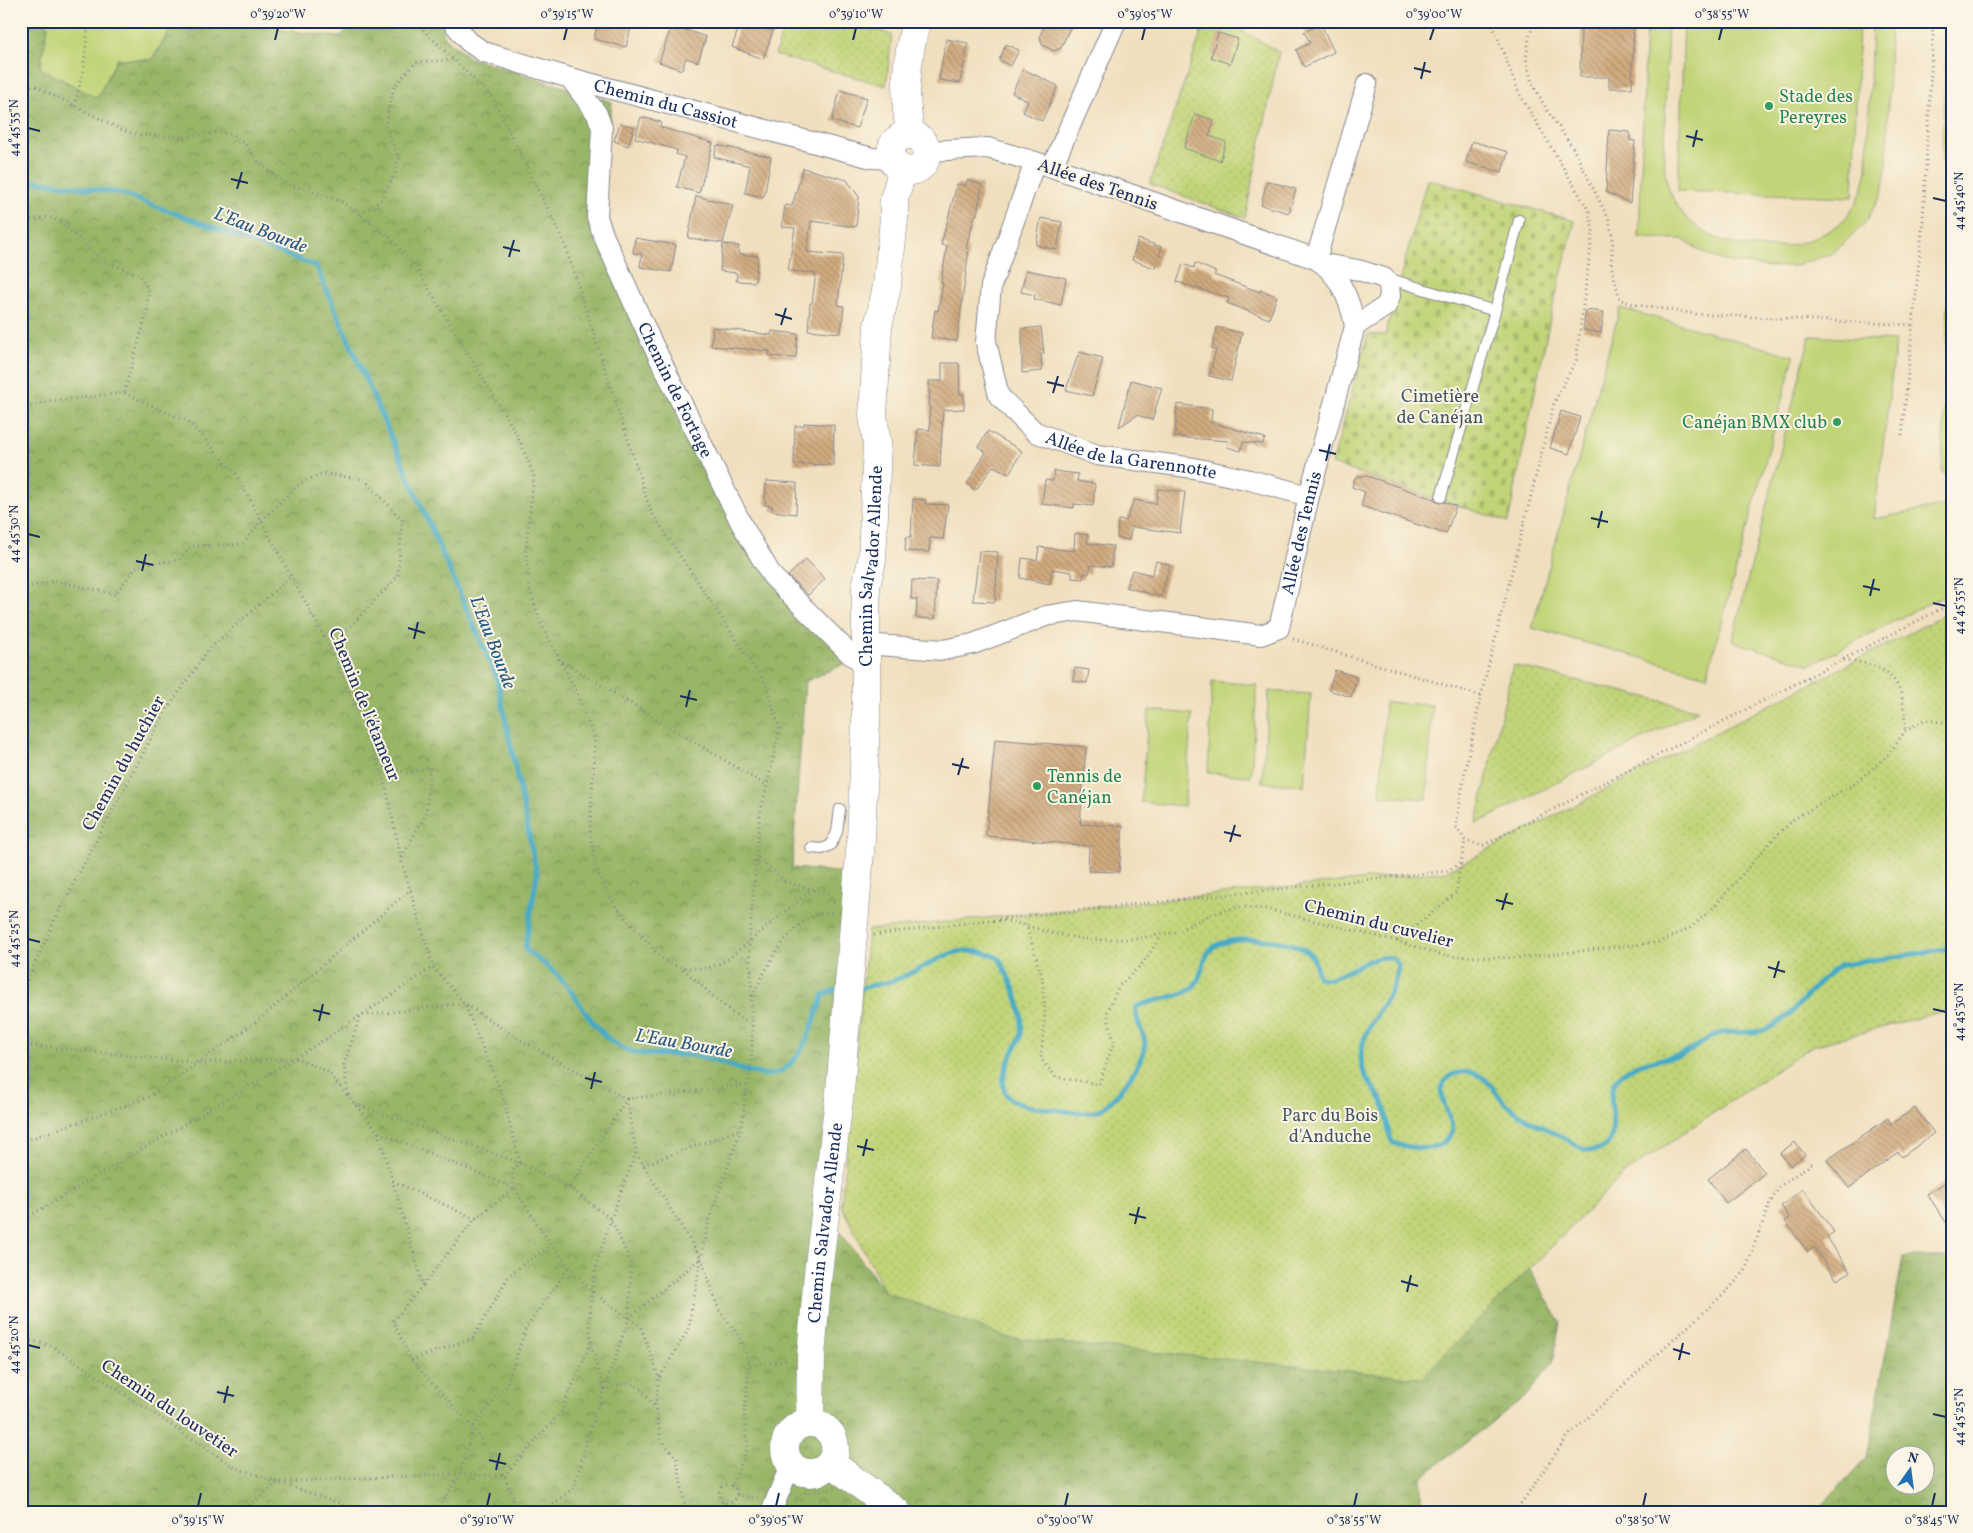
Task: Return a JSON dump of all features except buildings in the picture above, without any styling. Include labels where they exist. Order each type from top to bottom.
[{"type":"street","name":"Chemin du Cassiot","points":[[452,21],[469,42],[484,52],[570,78],[898,164]]},
{"type":"street","points":[[916,21],[909,53],[906,112],[919,143]]},
{"type":"street","name":"Allée de la Garennotte","points":[[1116,21],[1043,165],[991,286],[986,342],[999,396],[1035,432],[1097,454],[1194,468],[1250,480],[1309,496]]},
{"type":"street","name":"Chemin de Fortage","points":[[570,78],[597,114],[602,128],[597,217],[604,237],[656,350],[742,525],[772,576],[851,655],[865,654]]},
{"type":"street","points":[[1355,326],[1386,306],[1390,296],[1389,284],[1384,278],[1320,261],[1367,84]]},
{"type":"street","name":"Chemin Salvador Allende","points":[[810,1423],[811,1356],[818,1274],[839,1100],[850,964],[848,935],[863,811],[866,721],[866,586],[872,561],[876,444],[874,416],[878,327],[887,286],[898,164],[892,150],[895,142],[902,137],[919,143]]},
{"type":"street","name":"Allée des Tennis","points":[[919,143],[988,148],[1043,165],[1320,261],[1339,282],[1351,302],[1355,326],[1309,496],[1279,628]]},
{"type":"street","points":[[865,654],[943,650],[973,644],[1046,616],[1078,611],[1261,635],[1279,628]]},
{"type":"street","points":[[810,1423],[825,1428],[830,1433],[835,1448],[831,1463],[815,1474],[800,1472],[794,1469],[785,1456],[785,1440],[795,1427],[810,1423]]},
{"type":"street","points":[[831,1463],[897,1512]]},
{"type":"street","points":[[774,1506],[785,1478],[794,1469]]},
{"type":"lane","points":[[1441,497],[1495,311],[1519,220]]},
{"type":"lane","points":[[1384,278],[1495,311]]},
{"type":"lane","points":[[811,848],[822,848],[831,845],[837,832],[840,809]]},
{"type":"path","points":[[74,106],[83,72],[89,21]]},
{"type":"path","points":[[419,21],[420,27],[492,97],[564,242],[652,512],[765,683],[780,729],[760,814],[749,942],[753,1026],[752,1053],[741,1129],[709,1220],[688,1330],[659,1378],[655,1408],[661,1439],[677,1460],[686,1512]]},
{"type":"path","points":[[1491,21],[1518,93],[1589,211],[1593,230],[1576,360],[1554,403],[1481,696],[1464,776],[1456,826],[1465,840],[1482,846],[1952,603]]},
{"type":"path","points":[[1535,21],[1529,38],[1526,58],[1532,83],[1547,110],[1573,148],[1609,220],[1613,240],[1611,265],[1620,300],[1638,305],[1696,314],[1913,325]]},
{"type":"path","points":[[1902,435],[1923,220],[1933,35],[1931,21]]},
{"type":"path","points":[[360,214],[380,201],[395,173],[399,158],[385,127],[394,87],[416,62],[454,60]]},
{"type":"path","points":[[21,85],[35,86],[122,130],[140,135],[185,137],[219,132],[234,136],[246,144],[258,162],[272,175],[292,186],[342,202],[390,236],[416,266],[516,434],[534,475],[526,548],[528,588],[542,626],[576,692],[595,740],[590,829],[595,865],[606,890],[630,924],[660,957],[671,964],[683,968],[707,968],[728,960],[814,890]]},
{"type":"path","points":[[21,222],[48,217],[62,222],[104,261],[140,275],[148,290],[147,312],[124,393],[49,401],[21,409]]},
{"type":"path","name":"Chemin de l'étameur","points":[[124,393],[190,423],[236,474],[330,648],[385,783],[401,859],[433,967],[464,1002],[517,1038],[627,1099]]},
{"type":"path","points":[[21,588],[55,581],[115,594],[138,565],[179,560],[191,546],[243,544],[261,521],[299,484],[323,473],[365,480],[402,520],[398,576],[330,648]]},
{"type":"path","name":"Chemin du huchier","points":[[21,994],[61,907],[164,714],[208,650],[291,576]]},
{"type":"path","points":[[1279,628],[1291,638],[1481,696]]},
{"type":"path","points":[[558,659],[767,786]]},
{"type":"path","points":[[1844,660],[1878,666],[1888,674],[1903,697],[1905,731]]},
{"type":"path","name":"Chemin du cuvelier","points":[[848,935],[863,937],[988,920],[1026,924],[1052,933],[1088,940],[1161,936],[1177,932],[1212,914],[1238,907],[1266,909],[1398,941],[1445,956],[1494,959],[1644,945],[1674,937],[1690,928],[1713,908],[1773,839],[1794,819],[1854,784],[1889,754],[1905,731],[1924,720],[1952,723]]},
{"type":"path","points":[[377,764],[408,773],[430,767],[426,814],[401,859]]},
{"type":"path","points":[[1398,941],[1456,894],[1465,840]]},
{"type":"path","points":[[757,858],[786,882],[828,894],[836,912],[837,928],[848,935]]},
{"type":"path","points":[[988,920],[1447,871],[1461,864]]},
{"type":"path","points":[[21,1142],[149,1097],[259,1020],[411,890]]},
{"type":"path","points":[[752,996],[769,964],[791,933],[809,918],[826,912],[836,912]]},
{"type":"path","points":[[1026,924],[1042,977],[1045,1010],[1041,1059],[1056,1076],[1099,1084],[1114,1042],[1107,1013],[1118,987],[1142,963],[1161,936]]},
{"type":"path","points":[[21,1221],[296,1058],[433,967]]},
{"type":"path","points":[[683,968],[730,1011],[753,1026]]},
{"type":"path","points":[[360,1016],[464,1002],[502,1094],[520,1163]]},
{"type":"path","points":[[348,1096],[344,1065],[360,1016]]},
{"type":"path","points":[[21,1044],[198,1062],[296,1058],[327,1071],[378,1132],[423,1286]]},
{"type":"path","points":[[569,1187],[627,1099],[746,1084]]},
{"type":"path","points":[[627,1099],[636,1153],[701,1258],[719,1310],[739,1336],[750,1365],[744,1415],[748,1447],[732,1486]]},
{"type":"path","points":[[355,1104],[520,1163],[569,1187],[610,1219],[631,1263],[629,1318],[589,1432],[574,1488],[549,1507],[548,1512]]},
{"type":"path","points":[[643,1164],[741,1129]]},
{"type":"path","points":[[378,1132],[514,1188]]},
{"type":"path","points":[[604,1390],[591,1341],[591,1291],[610,1219],[636,1153]]},
{"type":"path","points":[[1515,1512],[1568,1436],[1728,1290],[1745,1271],[1769,1205],[1780,1186],[1814,1162]]},
{"type":"path","points":[[520,1163],[512,1172],[514,1188],[551,1245],[591,1291],[641,1327],[659,1378]]},
{"type":"path","points":[[392,1181],[476,1219]]},
{"type":"path","points":[[500,1512],[514,1499],[504,1476],[473,1427],[411,1360],[393,1321],[476,1219],[514,1188]]},
{"type":"path","points":[[411,1360],[473,1338],[510,1274],[551,1245]]},
{"type":"path","points":[[629,1318],[701,1258]]},
{"type":"path","points":[[436,1512],[460,1474],[473,1427],[506,1386],[526,1328],[570,1266]]},
{"type":"path","name":"Chemin du louvetier","points":[[21,1338],[52,1346],[236,1468],[366,1512]]},
{"type":"path","points":[[504,1476],[561,1412],[591,1341]]},
{"type":"path","points":[[750,1365],[811,1356]]},
{"type":"path","points":[[604,1390],[627,1382],[637,1385],[655,1408]]},
{"type":"path","points":[[241,1512],[278,1482],[460,1474],[504,1476]]},
{"type":"path","points":[[726,1485],[732,1486],[736,1490],[737,1497],[731,1503],[723,1502],[719,1491],[726,1485]]},
{"type":"path","points":[[774,1506],[788,1502],[803,1494],[840,1488]]},
{"type":"path","points":[[719,1512],[723,1502]]},
{"type":"green space","points":[[21,21],[41,21],[48,26],[40,68],[97,98],[117,59],[152,60],[175,21],[214,21],[339,37],[358,21],[439,21],[445,37],[470,58],[612,102],[597,217],[742,525],[848,662],[805,682],[792,868],[849,873],[817,1201],[885,1292],[1009,1338],[1421,1378],[1530,1269],[1560,1322],[1553,1362],[1528,1394],[1421,1478],[1421,1512],[21,1512]]},
{"type":"green space","points":[[41,21],[175,21],[152,60],[117,59],[97,98],[39,68],[48,26]]},
{"type":"green space","points":[[214,21],[279,21],[278,30]]},
{"type":"green space","points":[[786,21],[846,21],[892,35],[886,86],[775,55]]},
{"type":"green space","points":[[1205,21],[1234,27],[1279,52],[1245,218],[1150,184]]},
{"type":"green space","points":[[1646,21],[1668,21],[1664,155],[1665,174],[1670,192],[1682,213],[1699,229],[1720,240],[1744,246],[1768,247],[1792,245],[1815,238],[1842,221],[1857,201],[1867,169],[1872,21],[1890,21],[1887,162],[1882,193],[1866,222],[1833,253],[1795,266],[1770,267],[1723,261],[1704,253],[1682,239],[1639,238]]},
{"type":"green space","name":"Stade des Pereyres","points":[[1684,21],[1859,21],[1853,197],[1678,191]]},
{"type":"green space","points":[[1947,21],[1952,21],[1952,162],[1942,162]]},
{"type":"green space","name":"Cimetière de Canéjan","points":[[1427,179],[1575,221],[1551,314],[1508,522],[1332,464],[1368,334],[1385,335]]},
{"type":"green space","points":[[1952,188],[1952,473],[1942,473]]},
{"type":"green space","points":[[1620,308],[1794,356],[1707,676],[1532,628]]},
{"type":"green space","name":"Canéjan BMX club","points":[[1810,336],[1896,341],[1874,519],[1952,504],[1952,591],[1810,665],[1732,641]]},
{"type":"green space","name":"Parc du Bois d'Anduche","points":[[1952,611],[1952,1009],[1812,1046],[1625,1173],[1421,1378],[1009,1338],[885,1292],[841,1205],[868,930],[1447,871]]},
{"type":"green space","points":[[1513,665],[1699,710],[1476,824]]},
{"type":"green space","points":[[1212,681],[1257,685],[1251,776],[1208,773]]},
{"type":"green space","points":[[1269,691],[1311,694],[1304,786],[1262,782]]},
{"type":"green space","points":[[1385,702],[1432,705],[1427,799],[1380,796]]},
{"type":"green space","points":[[1149,710],[1192,714],[1184,806],[1141,802]]},
{"type":"green space","points":[[1903,1257],[1952,1257],[1952,1512],[1815,1512],[1867,1457]]},
{"type":"waterway","name":"L'Eau Bourde","points":[[21,179],[120,193],[316,266],[497,678],[537,874],[525,949],[558,976],[591,1020],[606,1036],[623,1049],[633,1052],[695,1056],[756,1073],[774,1074],[783,1070],[798,1055],[808,1036],[824,994],[835,990]]},
{"type":"waterway","name":"L'Eau Bourde","points":[[861,988],[895,980],[956,952],[968,951],[999,958],[1016,994],[1022,1024],[1020,1037],[1004,1074],[1003,1085],[1005,1093],[1010,1099],[1027,1106],[1087,1113],[1099,1110],[1105,1106],[1128,1081],[1140,1060],[1145,1043],[1136,1007],[1188,991],[1198,981],[1207,956],[1215,946],[1224,942],[1251,939],[1281,942],[1295,946],[1306,951],[1313,958],[1318,977],[1326,979],[1335,977],[1372,960],[1382,957],[1393,958],[1398,964],[1396,978],[1391,991],[1363,1041],[1361,1055],[1365,1075],[1385,1108],[1389,1133],[1393,1143],[1410,1147],[1428,1148],[1435,1147],[1448,1138],[1453,1130],[1445,1108],[1442,1087],[1449,1077],[1461,1072],[1467,1072],[1484,1078],[1503,1101],[1519,1115],[1588,1150],[1600,1149],[1607,1144],[1611,1137],[1613,1128],[1611,1098],[1614,1084],[1622,1074],[1635,1066],[1682,1054],[1718,1034],[1755,1032],[1767,1029],[1788,1015],[1822,980],[1841,965],[1952,948]]},
{"type":"place","name":"Stade des Pereyres","points":[[1769,106]]},
{"type":"place","name":"Canéjan BMX club","points":[[1837,422]]},
{"type":"place","name":"Tennis de Canéjan","points":[[1037,786]]}]
